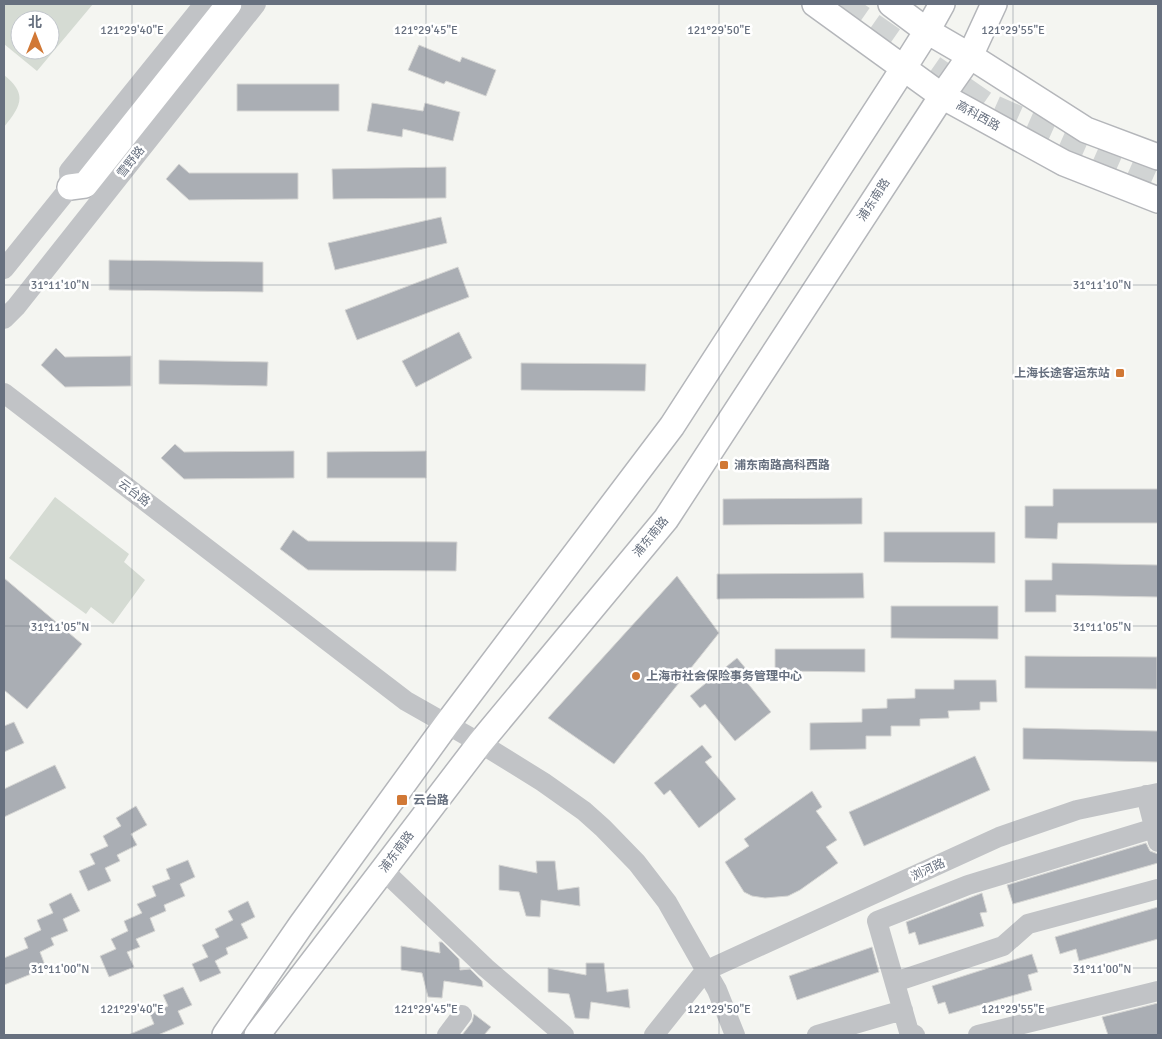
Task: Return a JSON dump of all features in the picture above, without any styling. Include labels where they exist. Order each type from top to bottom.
[{"type":"main road","points":[[70,187],[85,185],[230,4]]},
{"type":"main road","name":"高科西路","points":[[815,4],[903,70],[942,96],[1064,164],[1158,200]]},
{"type":"main road","points":[[891,4],[928,31],[1086,130],[1158,157]]},
{"type":"main road","points":[[225,1035],[301,924],[446,725],[672,426],[928,31],[942,4]]},
{"type":"main road","name":"浦东南路","points":[[257,1035],[480,743],[666,519],[970,56],[994,4]]},
{"type":"street","points":[[4,269],[70,187],[69,171],[204,4]]},
{"type":"street","name":"雪野路","points":[[4,320],[16,308],[256,4]]},
{"type":"street","name":"云台路","points":[[4,393],[406,701],[480,743],[543,782],[596,822],[637,863],[667,902],[717,990],[735,1035]]},
{"type":"street","points":[[915,1035],[909,1032],[877,921],[968,885],[1157,832],[1152,794]]},
{"type":"street","name":"浏河路","points":[[705,971],[999,837],[1077,810],[1152,794]]},
{"type":"street","points":[[383,870],[486,968],[564,1035]]},
{"type":"street","points":[[895,982],[1003,946],[1028,924],[1158,889]]},
{"type":"street","points":[[654,1035],[705,971]]},
{"type":"street","points":[[978,1035],[1158,991]]},
{"type":"street","points":[[817,1035],[903,1010]]},
{"type":"street","points":[[447,1035],[462,1015]]},
{"type":"shaded area","points":[[4,4],[93,4],[60,43],[60,10],[10,10],[10,49],[4,44]]},
{"type":"shaded area","points":[[24,60],[46,60],[37,71]]},
{"type":"shaded area","points":[[4,75],[17,88],[19,100],[15,113],[4,127]]},
{"type":"shaded area","points":[[55,497],[129,554],[124,562],[145,580],[113,624],[91,607],[86,614],[9,558]]},
{"type":"building","points":[[419,45],[460,62],[462,57],[496,70],[486,96],[446,81],[444,84],[408,70]]},
{"type":"building","points":[[237,84],[339,84],[339,111],[237,111]]},
{"type":"building","points":[[372,103],[423,111],[425,103],[460,112],[453,141],[403,129],[402,137],[367,131]]},
{"type":"building","points":[[179,164],[189,173],[298,173],[298,199],[189,200],[166,179]]},
{"type":"building","points":[[446,167],[446,198],[333,199],[332,169]]},
{"type":"building","points":[[441,217],[447,243],[335,270],[328,243]]},
{"type":"building","points":[[109,260],[263,262],[263,292],[109,290]]},
{"type":"building","points":[[458,267],[469,297],[357,340],[345,310]]},
{"type":"building","points":[[459,332],[472,358],[416,387],[402,361]]},
{"type":"building","points":[[56,348],[65,357],[131,356],[131,386],[65,387],[41,365]]},
{"type":"building","points":[[159,360],[268,362],[267,386],[159,384]]},
{"type":"building","points":[[521,363],[646,364],[645,391],[521,390]]},
{"type":"building","points":[[175,444],[184,452],[294,451],[294,478],[184,479],[161,458]]},
{"type":"building","points":[[426,451],[426,478],[327,478],[327,452]]},
{"type":"building","points":[[1053,489],[1158,489],[1158,523],[1058,523],[1057,539],[1025,538],[1025,506],[1053,506]]},
{"type":"building","points":[[862,498],[862,524],[723,525],[723,499]]},
{"type":"building","points":[[293,530],[308,541],[457,542],[456,571],[308,570],[280,549]]},
{"type":"building","points":[[884,532],[995,532],[995,563],[884,562]]},
{"type":"building","points":[[1052,563],[1158,565],[1158,597],[1056,595],[1056,612],[1025,612],[1025,580],[1052,580]]},
{"type":"building","points":[[863,573],[864,598],[717,599],[717,574]]},
{"type":"building","name":"上海市社会保险事务管理中心","points":[[677,576],[719,633],[614,764],[548,718]]},
{"type":"building","points":[[4,578],[82,644],[27,709],[4,690]]},
{"type":"building","points":[[891,606],[998,606],[998,639],[891,638]]},
{"type":"building","points":[[775,649],[865,649],[865,672],[775,671]]},
{"type":"building","points":[[1025,656],[1157,657],[1157,689],[1025,688]]},
{"type":"building","points":[[737,658],[747,670],[741,675],[771,712],[735,741],[705,704],[700,708],[690,696]]},
{"type":"building","points":[[954,680],[996,680],[997,702],[980,702],[980,710],[948,711],[949,718],[920,719],[920,726],[891,726],[891,736],[866,736],[866,749],[810,750],[810,723],[862,722],[862,709],[887,708],[887,699],[915,698],[915,689],[954,689]]},
{"type":"building","points":[[14,722],[24,743],[4,752],[4,726]]},
{"type":"building","points":[[1023,728],[1158,731],[1158,762],[1023,759]]},
{"type":"building","points":[[702,745],[712,757],[705,762],[736,799],[699,828],[670,790],[664,795],[654,783]]},
{"type":"building","points":[[975,756],[990,790],[864,846],[849,812]]},
{"type":"building","points":[[55,765],[66,788],[4,817],[4,789]]},
{"type":"building","points":[[812,791],[822,807],[816,811],[837,840],[826,847],[838,863],[800,890],[788,896],[765,898],[752,896],[744,892],[725,862],[749,846],[744,839]]},
{"type":"building","points":[[136,806],[147,825],[131,834],[137,845],[117,855],[120,861],[105,868],[111,881],[88,891],[79,871],[95,864],[90,854],[108,846],[103,836],[121,826],[116,818]]},
{"type":"building","points":[[1146,843],[1150,851],[1158,854],[1158,863],[1013,904],[1007,885]]},
{"type":"building","points":[[188,860],[195,877],[180,884],[185,896],[164,905],[166,911],[150,918],[155,931],[136,939],[140,947],[127,952],[134,967],[109,977],[100,956],[116,949],[111,939],[128,931],[124,921],[142,913],[137,904],[156,896],[152,886],[170,879],[166,869]]},
{"type":"building","points":[[536,861],[555,861],[558,890],[579,887],[580,906],[541,900],[540,917],[526,916],[519,892],[499,890],[499,865],[537,873]]},
{"type":"building","points":[[71,893],[80,911],[63,919],[68,931],[51,938],[54,945],[40,952],[46,968],[4,985],[4,958],[28,948],[24,938],[41,930],[37,920],[53,913],[49,904]]},
{"type":"building","points":[[982,893],[987,912],[980,913],[984,926],[919,945],[915,932],[909,934],[906,922]]},
{"type":"building","points":[[248,901],[255,917],[241,924],[248,938],[226,948],[228,954],[215,961],[221,973],[200,982],[192,964],[208,957],[202,945],[219,937],[215,929],[233,920],[228,911]]},
{"type":"building","points":[[1158,907],[1158,939],[1079,961],[1076,949],[1060,954],[1055,937]]},
{"type":"building","points":[[439,942],[442,942],[459,959],[460,970],[470,969],[482,981],[483,987],[444,981],[442,998],[428,997],[422,973],[401,970],[401,946],[440,953]]},
{"type":"building","points":[[872,947],[879,972],[797,1000],[789,976]]},
{"type":"building","points":[[1032,954],[1038,972],[1028,975],[1032,990],[949,1014],[945,1002],[938,1004],[932,986]]},
{"type":"building","points":[[586,963],[604,963],[607,992],[628,989],[630,1008],[591,1002],[589,1019],[575,1018],[569,994],[548,992],[548,968],[586,975]]},
{"type":"building","points":[[183,987],[192,1005],[178,1011],[184,1024],[158,1035],[128,1035],[154,1024],[150,1014],[168,1006],[163,995]]},
{"type":"building","points":[[1158,1003],[1158,1035],[1108,1035],[1102,1017]]},
{"type":"building","points":[[474,1014],[491,1027],[484,1035],[462,1035],[472,1022]]},
{"type":"tunnel","points":[[842,4],[984,103],[1158,180]]},
{"type":"place","name":"上海长途客运东站","points":[[1120,373]]},
{"type":"place","name":"浦东南路高科西路","points":[[724,465]]},
{"type":"place","name":"上海市社会保险事务管理中心","points":[[636,676]]},
{"type":"place","name":"云台路","points":[[402,800]]}]
